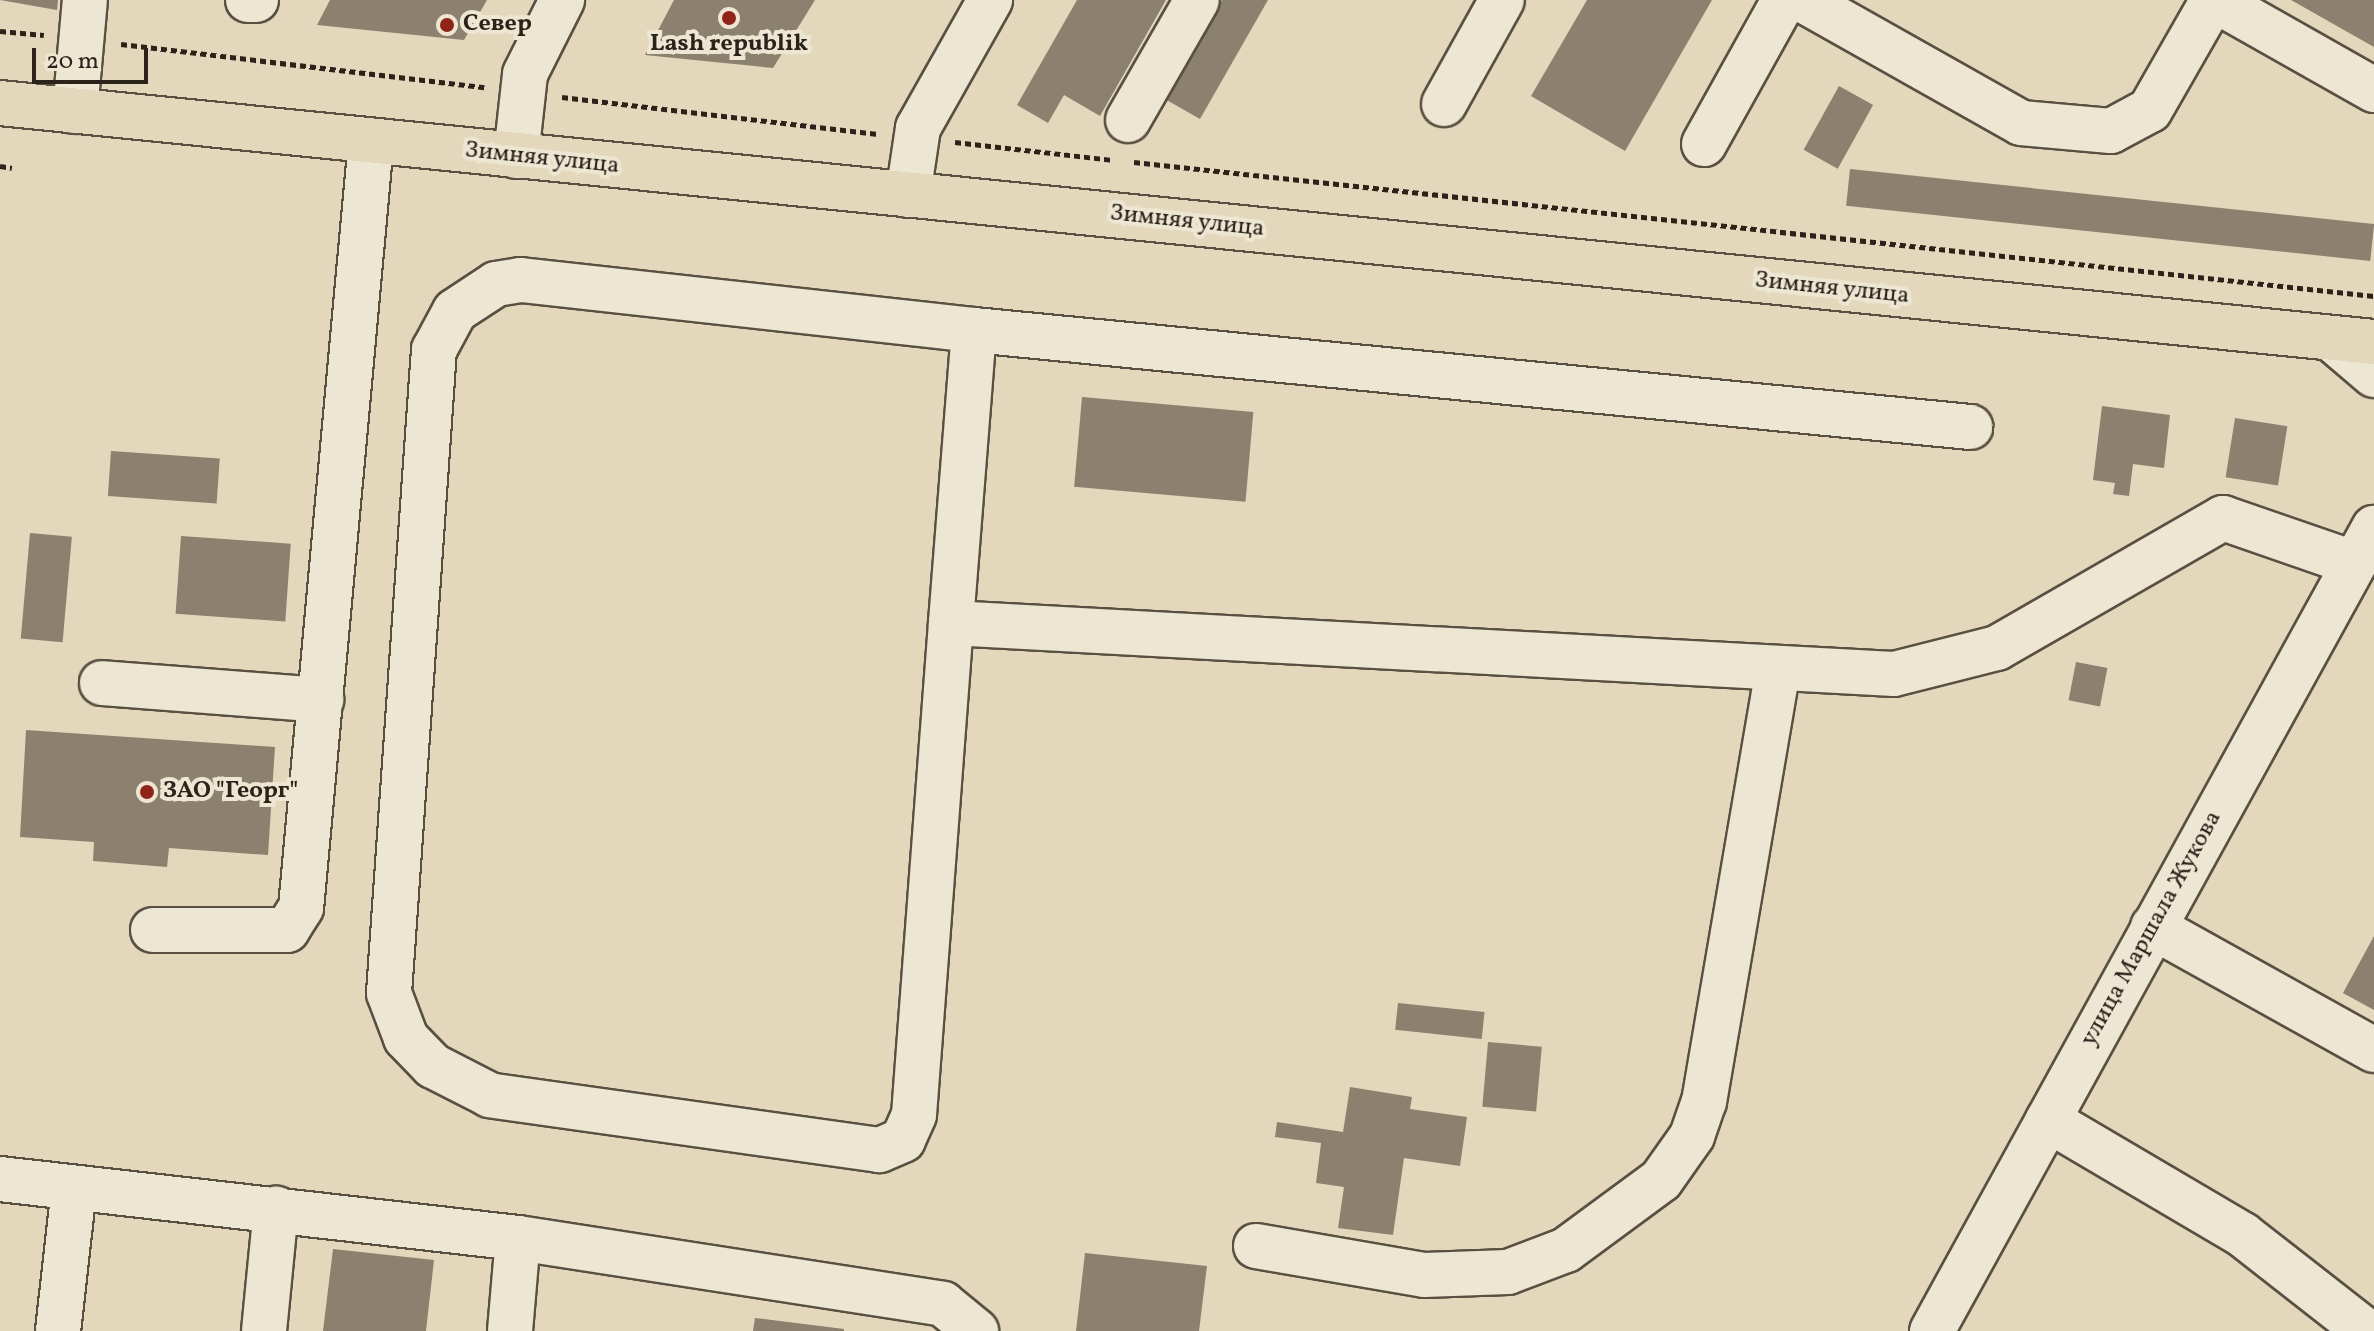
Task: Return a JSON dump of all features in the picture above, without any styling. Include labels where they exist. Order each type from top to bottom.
[{"type":"main road","name":"Зимняя улица","points":[[0,103],[2353,341]]},
{"type":"street","points":[[248,0],[256,0]]},
{"type":"street","points":[[516,156],[532,55],[562,0]]},
{"type":"street","points":[[908,195],[915,138],[990,0]]},
{"type":"street","points":[[1128,120],[1197,0]]},
{"type":"street","points":[[1444,104],[1502,0]]},
{"type":"street","points":[[1704,144],[1784,0]]},
{"type":"street","points":[[1803,0],[2021,123],[2111,131],[2150,110],[2214,0],[2374,90]]},
{"type":"street","points":[[75,111],[83,19]]},
{"type":"street","points":[[153,930],[287,930],[301,908],[371,142]]},
{"type":"street","points":[[974,330],[914,1115],[903,1140],[879,1150],[490,1095],[433,1066],[406,1038],[389,993],[434,350],[455,311],[496,284],[521,280],[974,330],[1970,427]]},
{"type":"street","points":[[2353,341],[2374,363]]},
{"type":"street","points":[[2353,341],[2374,375]]},
{"type":"street","points":[[951,623],[1894,674],[1957,663],[2044,625],[2223,518],[2363,545]]},
{"type":"street","name":"улица Маршала Жукова","points":[[1932,1331],[2363,545]]},
{"type":"street","points":[[1256,1246],[1424,1275],[1508,1272],[1566,1250],[1661,1180],[1704,1102],[1778,669]]},
{"type":"street","points":[[102,683],[321,700]]},
{"type":"street","points":[[2153,927],[2374,1050]]},
{"type":"street","points":[[2048,1120],[2243,1235],[2366,1331]]},
{"type":"street","points":[[0,1179],[518,1238],[943,1304],[976,1331]]},
{"type":"street","points":[[58,1331],[74,1188]]},
{"type":"street","points":[[264,1331],[276,1209]]},
{"type":"street","points":[[510,1331],[518,1238]]},
{"type":"path","points":[[0,31],[83,19],[524,92],[915,138],[2374,296]]},
{"type":"path","points":[[0,166],[12,168]]},
{"type":"building","points":[[0,0],[58,0],[57,10]]},
{"type":"building","points":[[330,0],[487,0],[464,40],[317,25]]},
{"type":"building","points":[[674,0],[815,0],[773,68],[645,55]]},
{"type":"building","points":[[1077,0],[1166,0],[1100,116],[1064,95],[1048,123],[1017,105]]},
{"type":"building","points":[[1222,0],[1268,0],[1200,119],[1165,99]]},
{"type":"building","points":[[1587,0],[1712,0],[1625,151],[1531,96]]},
{"type":"building","points":[[2291,0],[2374,0],[2374,47]]},
{"type":"building","points":[[1839,86],[1873,105],[1838,169],[1804,150]]},
{"type":"building","points":[[1850,169],[2374,224],[2370,261],[1846,206]]},
{"type":"building","points":[[1082,397],[1253,412],[1246,502],[1074,487]]},
{"type":"building","points":[[2102,406],[2170,415],[2164,468],[2133,464],[2129,496],[2113,494],[2115,483],[2093,480]]},
{"type":"building","points":[[2235,418],[2287,426],[2278,486],[2226,477]]},
{"type":"building","points":[[111,451],[220,459],[217,503],[108,496]]},
{"type":"building","points":[[30,533],[72,537],[63,642],[21,639]]},
{"type":"building","points":[[181,536],[291,544],[285,621],[176,614]]},
{"type":"building","points":[[2076,662],[2107,668],[2100,706],[2069,700]]},
{"type":"building","name":"ЗАО \"Георг\"","points":[[26,730],[275,747],[268,855],[169,848],[167,867],[93,861],[94,842],[20,837]]},
{"type":"building","points":[[2374,936],[2374,1010],[2343,993]]},
{"type":"building","points":[[1398,1003],[1485,1012],[1482,1039],[1395,1030]]},
{"type":"building","points":[[1488,1042],[1542,1047],[1536,1111],[1482,1107]]},
{"type":"building","points":[[1350,1087],[1412,1097],[1410,1109],[1467,1117],[1460,1166],[1404,1158],[1393,1235],[1338,1228],[1344,1187],[1316,1183],[1321,1143],[1275,1137],[1277,1122],[1343,1132]]},
{"type":"building","points":[[333,1249],[434,1260],[426,1331],[323,1331]]},
{"type":"building","points":[[1085,1253],[1207,1266],[1199,1331],[1076,1331]]},
{"type":"building","points":[[755,1318],[844,1329],[844,1331],[753,1331]]},
{"type":"place","name":"Lash republik","points":[[729,18]]},
{"type":"place","name":"Север","points":[[447,25]]},
{"type":"place","name":"ЗАО \"Георг\"","points":[[147,792]]}]
